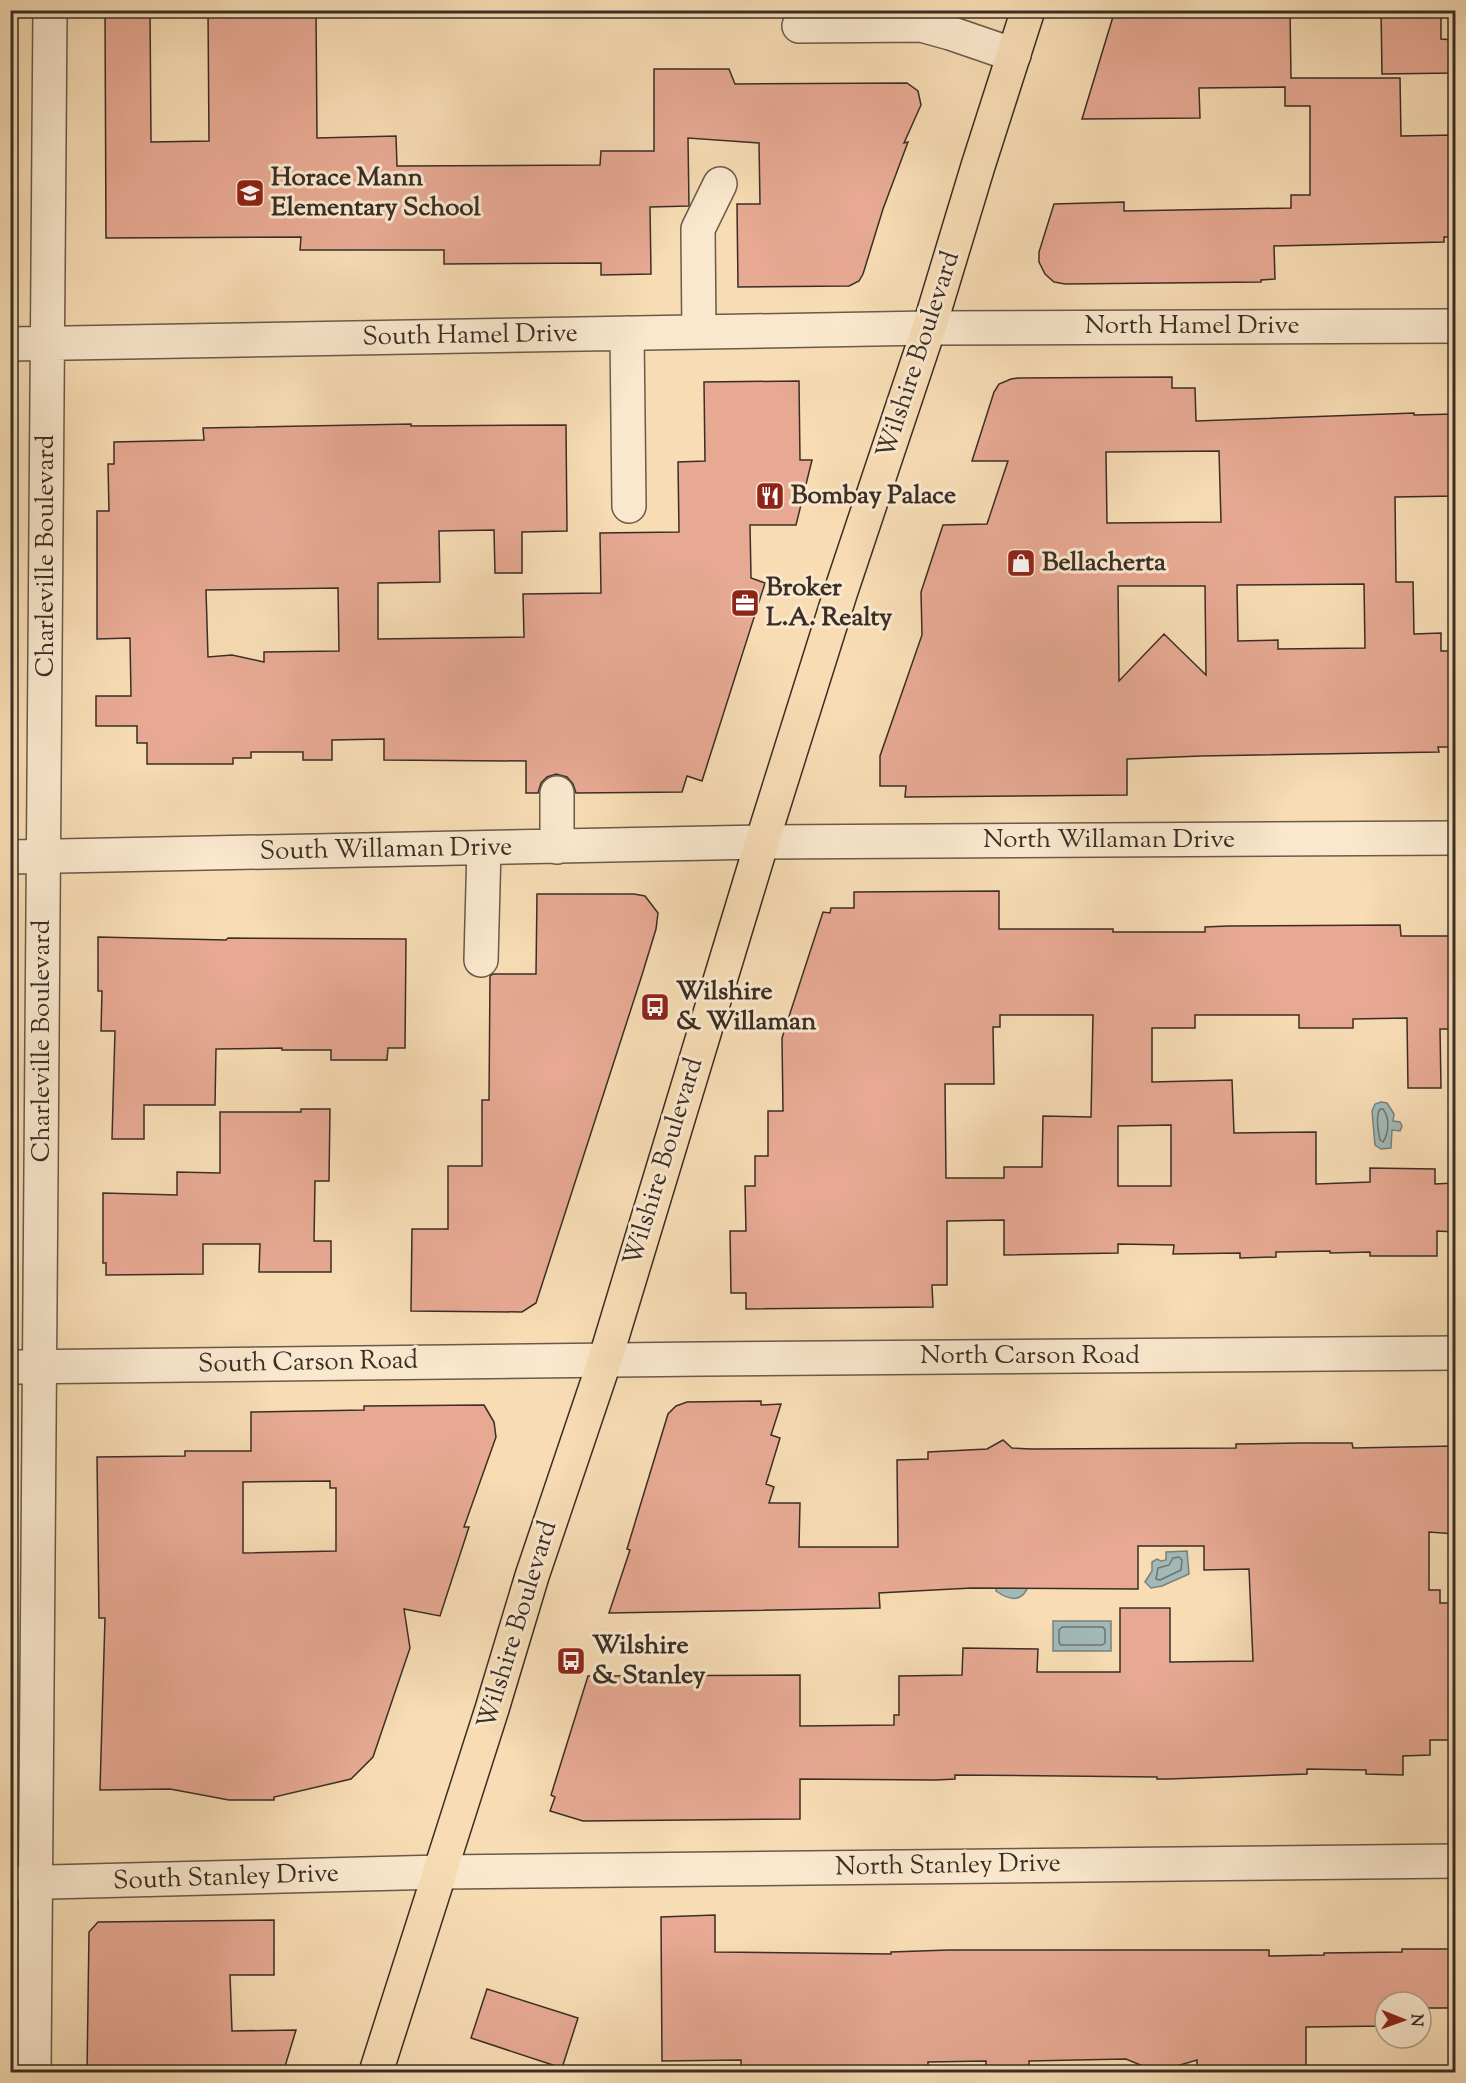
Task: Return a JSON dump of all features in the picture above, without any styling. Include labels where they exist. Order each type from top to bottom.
[{"type":"main road","name":"Wilshire Boulevard","points":[[376,2073],[441,1872],[532,1576],[605,1360],[762,842],[840,594],[929,328],[1028,10]]},
{"type":"street","name":"Charleville Boulevard","points":[[34,2073],[23,1884],[25,1367],[44,856],[50,10]]},
{"type":"street","points":[[799,26],[921,25],[1014,55]]},
{"type":"street","points":[[699,332],[698,229],[720,184]]},
{"type":"street","name":"North Hamel Drive","points":[[929,328],[1455,326]]},
{"type":"street","name":"South Hamel Drive","points":[[10,344],[929,328]]},
{"type":"street","points":[[627,333],[629,506]]},
{"type":"street","points":[[557,793],[557,847]]},
{"type":"street","name":"North Willaman Drive","points":[[762,842],[1455,838]]},
{"type":"street","name":"South Willaman Drive","points":[[10,856],[762,842]]},
{"type":"street","points":[[481,960],[484,848]]},
{"type":"street","name":"North Carson Road","points":[[605,1360],[1455,1353]]},
{"type":"street","name":"South Carson Road","points":[[25,1367],[605,1360]]},
{"type":"street","name":"North Stanley Drive","points":[[441,1872],[1455,1861]]},
{"type":"street","name":"South Stanley Drive","points":[[23,1884],[441,1872]]},
{"type":"water","points":[[1387,1103],[1394,1114],[1393,1121],[1400,1122],[1402,1126],[1400,1131],[1392,1130],[1391,1148],[1381,1149],[1375,1145],[1372,1111],[1375,1104]]},
{"type":"water","points":[[1187,1551],[1189,1574],[1162,1586],[1151,1588],[1145,1582],[1152,1571],[1152,1562],[1157,1559],[1166,1560],[1166,1552]]},
{"type":"water","points":[[1029,1584],[1023,1595],[1016,1598],[1006,1597],[996,1591],[996,1586]]},
{"type":"water","points":[[1053,1621],[1111,1621],[1111,1651],[1053,1651]]},
{"type":"building","points":[[105,10],[150,10],[151,142],[209,141],[208,10],[316,10],[317,138],[396,136],[397,166],[600,165],[601,151],[654,151],[654,69],[729,69],[735,84],[907,83],[918,91],[921,105],[904,143],[908,142],[883,209],[863,274],[859,281],[849,286],[738,287],[737,204],[760,204],[759,143],[688,138],[689,206],[650,207],[651,274],[601,275],[601,263],[444,264],[444,250],[300,250],[301,237],[106,238]]},
{"type":"building","points":[[1115,10],[1290,10],[1291,78],[1400,78],[1401,136],[1455,135],[1455,237],[1444,237],[1444,242],[1274,246],[1275,279],[1261,280],[1261,282],[1065,284],[1054,282],[1045,274],[1039,262],[1039,252],[1054,204],[1124,202],[1124,211],[1291,208],[1291,195],[1310,195],[1310,106],[1285,106],[1285,87],[1199,88],[1200,118],[1082,119]]},
{"type":"building","points":[[1381,10],[1441,10],[1441,39],[1455,40],[1455,73],[1382,74]]},
{"type":"building","points":[[1172,377],[1172,388],[1195,388],[1196,421],[1414,413],[1414,415],[1455,414],[1455,496],[1395,497],[1396,582],[1413,582],[1414,634],[1441,633],[1441,651],[1455,651],[1455,747],[1438,747],[1439,752],[1127,759],[1127,795],[905,797],[906,786],[880,786],[880,756],[922,635],[921,592],[943,525],[987,524],[1008,461],[972,461],[994,392],[999,384],[1018,378]],"holes":[[[1219,451],[1221,522],[1107,523],[1106,452]],[[1364,584],[1365,648],[1278,649],[1278,640],[1238,641],[1237,585]],[[1118,586],[1205,586],[1206,675],[1164,634],[1119,681]]]},
{"type":"building","points":[[799,381],[800,460],[812,460],[796,525],[750,525],[751,578],[765,583],[702,781],[687,776],[682,792],[576,793],[567,777],[556,774],[547,777],[541,783],[538,793],[526,793],[526,761],[384,760],[384,739],[332,740],[332,760],[303,760],[303,752],[251,752],[251,758],[233,758],[233,764],[147,764],[147,743],[137,743],[137,726],[96,726],[96,696],[131,696],[130,638],[97,639],[97,511],[109,511],[108,464],[114,464],[114,442],[204,440],[203,428],[411,424],[411,426],[566,425],[567,531],[522,532],[522,573],[495,573],[494,530],[439,531],[440,582],[378,583],[378,639],[524,637],[523,594],[601,593],[600,533],[679,532],[678,462],[705,461],[704,382]],"holes":[[[338,588],[339,651],[264,652],[264,662],[232,655],[208,657],[206,590]]]},
{"type":"building","points":[[999,891],[999,929],[1205,932],[1205,927],[1228,926],[1400,925],[1401,936],[1455,936],[1455,1029],[1440,1029],[1441,1088],[1408,1088],[1407,1018],[1353,1019],[1353,1028],[1299,1028],[1299,1015],[1195,1015],[1195,1028],[1152,1028],[1152,1082],[1232,1080],[1234,1133],[1316,1132],[1316,1184],[1370,1182],[1370,1168],[1435,1169],[1435,1184],[1455,1183],[1455,1232],[1437,1231],[1437,1256],[1370,1256],[1370,1252],[1330,1253],[1330,1251],[1276,1252],[1276,1257],[1240,1258],[1240,1253],[1173,1254],[1174,1245],[1118,1244],[1118,1253],[1004,1255],[1004,1220],[947,1221],[947,1285],[932,1285],[933,1307],[746,1309],[746,1293],[731,1293],[730,1231],[746,1231],[745,1186],[755,1186],[755,1156],[768,1156],[768,1111],[783,1111],[782,1038],[823,912],[830,913],[831,908],[854,908],[854,892]],"holes":[[[1000,1015],[1093,1015],[1091,1117],[1043,1116],[1042,1167],[1004,1167],[1004,1178],[946,1178],[945,1084],[994,1084],[993,1027],[1000,1027]],[[1171,1125],[1171,1186],[1118,1186],[1118,1126]]]},
{"type":"building","points":[[537,894],[645,896],[658,913],[656,929],[536,1303],[522,1312],[411,1311],[412,1229],[448,1229],[448,1166],[482,1166],[482,1100],[489,1100],[490,976],[493,974],[536,974]]},
{"type":"building","points":[[98,937],[226,940],[228,938],[406,939],[405,1048],[388,1048],[387,1060],[331,1060],[331,1050],[216,1049],[215,1105],[144,1105],[144,1139],[112,1139],[115,1031],[101,1031],[102,991],[98,991]]},
{"type":"building","points":[[301,1109],[330,1109],[329,1181],[315,1181],[314,1241],[331,1241],[331,1272],[259,1272],[260,1244],[203,1244],[203,1274],[106,1275],[106,1263],[103,1263],[103,1193],[177,1195],[177,1172],[220,1173],[220,1112],[301,1112]]},
{"type":"building","points":[[761,1401],[761,1405],[781,1404],[771,1435],[780,1438],[766,1484],[774,1487],[769,1503],[800,1503],[799,1547],[898,1547],[897,1460],[928,1459],[928,1452],[987,1449],[1003,1440],[1012,1448],[1031,1449],[1236,1448],[1236,1444],[1302,1443],[1352,1443],[1353,1448],[1455,1446],[1455,1534],[1429,1532],[1429,1590],[1440,1590],[1440,1603],[1455,1603],[1455,1740],[1430,1740],[1430,1755],[1403,1756],[1403,1775],[1366,1774],[1366,1770],[1307,1769],[1307,1774],[1168,1779],[955,1775],[955,1779],[936,1780],[800,1779],[800,1819],[583,1821],[550,1811],[555,1797],[551,1795],[588,1676],[800,1675],[800,1726],[894,1725],[894,1715],[899,1715],[899,1676],[962,1675],[963,1648],[1038,1649],[1037,1672],[1120,1672],[1120,1608],[1170,1608],[1170,1662],[1253,1661],[1249,1569],[1204,1570],[1204,1546],[1138,1546],[1138,1589],[972,1588],[879,1593],[880,1608],[609,1613],[630,1550],[627,1549],[668,1414],[676,1406],[687,1402]]},
{"type":"building","points":[[484,1405],[494,1422],[496,1437],[464,1527],[469,1527],[440,1616],[404,1609],[410,1648],[373,1757],[351,1779],[274,1797],[274,1800],[229,1800],[170,1789],[100,1790],[105,1618],[99,1618],[97,1457],[185,1456],[185,1451],[251,1451],[251,1412],[364,1410],[364,1406]],"holes":[[[330,1481],[330,1488],[336,1488],[336,1551],[243,1553],[243,1482]]]},
{"type":"building","points":[[715,1915],[715,1952],[891,1954],[891,1952],[949,1950],[1269,1950],[1269,1956],[1402,1952],[1402,1949],[1455,1949],[1455,2008],[1433,2008],[1433,1990],[1373,1990],[1373,2026],[1306,2027],[1306,2073],[1197,2073],[1197,2060],[1163,2070],[1150,2069],[1126,2059],[1029,2061],[1029,2070],[995,2070],[995,2066],[986,2066],[986,2061],[928,2062],[928,2073],[764,2073],[764,2070],[741,2070],[741,2060],[662,2061],[661,1917]]},
{"type":"building","points":[[274,1920],[274,1975],[230,1975],[232,2031],[296,2030],[283,2073],[87,2073],[89,1932],[98,1922]]},
{"type":"building","points":[[487,1989],[578,2018],[562,2068],[471,2038]]},
{"type":"place","name":"Horace Mann Elementary School","points":[[250,193]]},
{"type":"place","name":"Bombay Palace","points":[[770,496]]},
{"type":"place","name":"Bellacherta","points":[[1021,563]]},
{"type":"place","name":"Broker L.A. Realty","points":[[745,603]]},
{"type":"place","name":"Wilshire & Willaman","points":[[655,1007]]},
{"type":"place","name":"Wilshire & Stanley","points":[[571,1661]]}]
